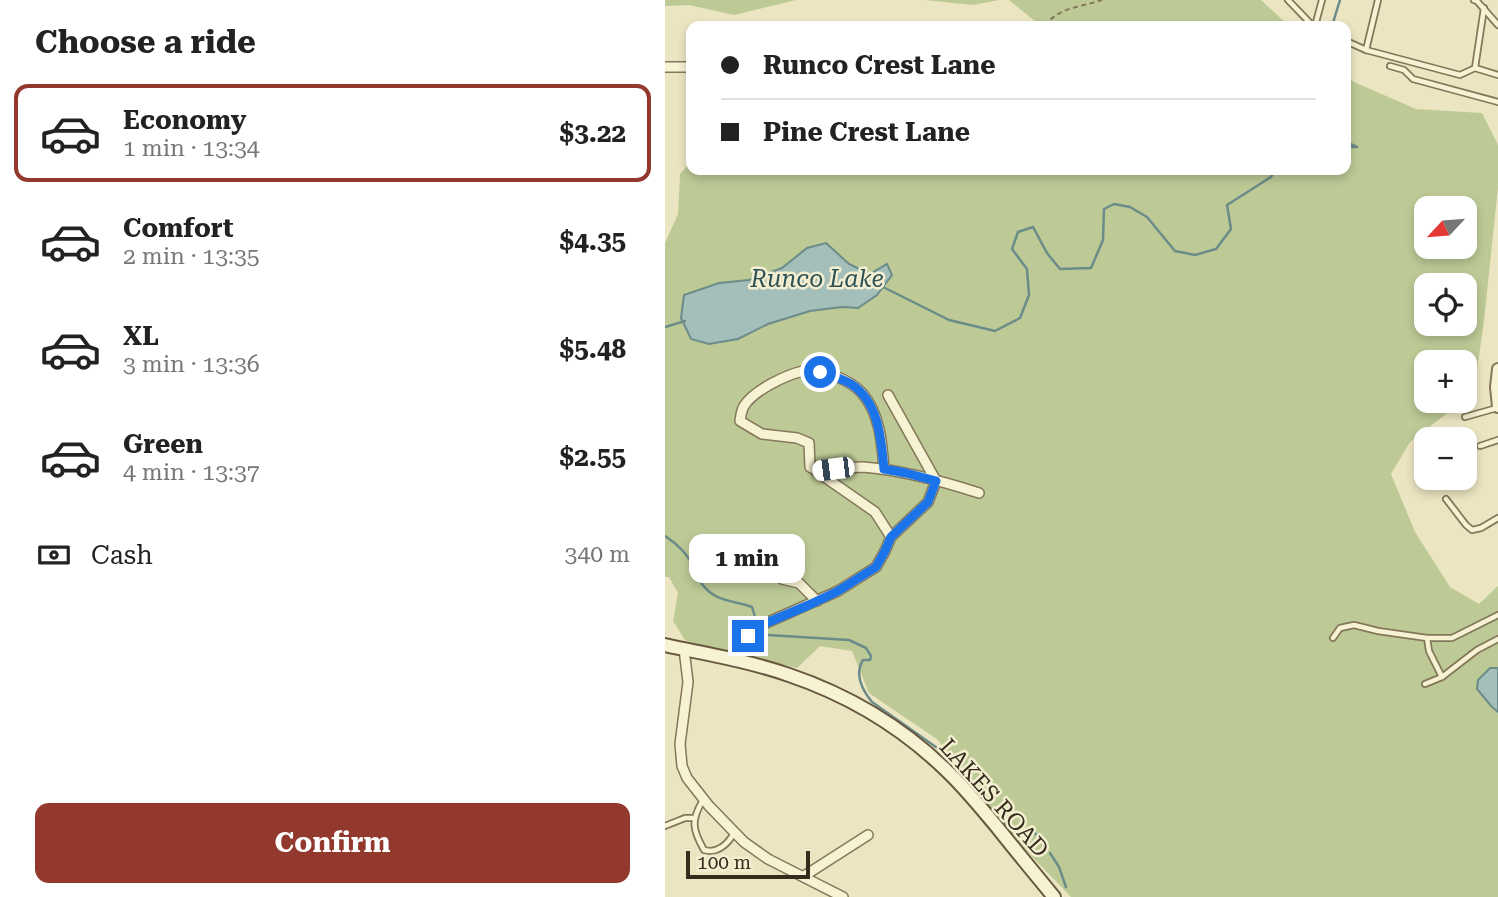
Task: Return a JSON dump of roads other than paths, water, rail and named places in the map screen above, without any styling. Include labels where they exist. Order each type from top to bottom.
[{"type":"main road","name":"LAKES ROAD","points":[[665,645],[789,675],[830,692],[880,718],[949,772],[1054,897]]},
{"type":"street","points":[[665,67],[686,67]]},
{"type":"street","points":[[1498,369],[1498,408]]},
{"type":"street","points":[[884,469],[876,418],[860,391],[839,378],[805,371],[773,383],[756,393],[741,410],[740,421],[762,434],[797,438],[809,443],[810,467],[875,512],[891,537]]},
{"type":"street","points":[[888,395],[936,481]]},
{"type":"street","points":[[816,471],[850,467],[884,469],[979,493]]},
{"type":"street","points":[[727,658],[764,624],[817,601],[876,567],[891,537],[928,502],[936,481]]},
{"type":"street","points":[[782,579],[799,583],[817,601]]},
{"type":"street","points":[[684,649],[688,681],[680,744],[682,766],[687,778],[744,842],[768,859],[843,897]]},
{"type":"street","points":[[804,876],[868,835]]},
{"type":"lane","points":[[1288,0],[1309,21]]},
{"type":"lane","points":[[1316,21],[1322,0]]},
{"type":"lane","points":[[1366,50],[1378,0]]},
{"type":"lane","points":[[1474,0],[1485,8],[1498,25]]},
{"type":"lane","points":[[1475,68],[1485,8]]},
{"type":"lane","points":[[1351,43],[1366,50],[1460,75],[1475,68],[1498,75]]},
{"type":"lane","points":[[1390,66],[1404,70],[1413,79],[1498,102]]},
{"type":"lane","points":[[1465,417],[1498,408]]},
{"type":"lane","points":[[1480,446],[1498,440]]},
{"type":"lane","points":[[1446,499],[1465,525],[1472,530],[1498,518]]},
{"type":"lane","points":[[1333,638],[1340,628],[1354,625],[1426,638],[1452,638],[1498,615]]},
{"type":"lane","points":[[1426,638],[1429,651],[1442,677]]},
{"type":"lane","points":[[1425,684],[1442,677],[1476,650],[1498,639]]},
{"type":"lane","points":[[704,799],[694,818],[702,847],[708,851],[716,850],[734,832]]},
{"type":"lane","points":[[665,826],[685,818],[694,818]]},
{"type":"water","name":"Runco Lake","points":[[826,243],[849,264],[870,274],[887,264],[892,275],[877,295],[858,308],[810,311],[768,324],[738,339],[709,344],[691,339],[681,318],[684,295],[719,283],[749,280],[782,268],[807,248]]},
{"type":"water","points":[[1490,668],[1498,668],[1498,712],[1477,689],[1478,680]]},
{"type":"waterway","points":[[1334,21],[1340,0]]},
{"type":"waterway","points":[[1351,144],[1357,147],[1351,147]]},
{"type":"waterway","points":[[883,287],[949,320],[995,331],[1020,318],[1029,295],[1027,269],[1012,249],[1018,232],[1033,227],[1047,253],[1060,269],[1091,268],[1103,240],[1104,209],[1114,204],[1130,207],[1147,217],[1175,251],[1195,255],[1216,249],[1231,229],[1227,205],[1272,175]]},
{"type":"waterway","points":[[665,327],[685,321]]},
{"type":"waterway","points":[[665,536],[686,554],[707,590],[719,598],[752,607],[758,623]]},
{"type":"waterway","points":[[766,632],[768,635],[849,640],[866,648],[871,656],[870,660],[863,660],[859,677],[872,702],[950,757],[1004,824],[1013,829],[1029,831],[1043,841]]},
{"type":"waterway","points":[[1050,853],[1059,867],[1066,887]]}]
